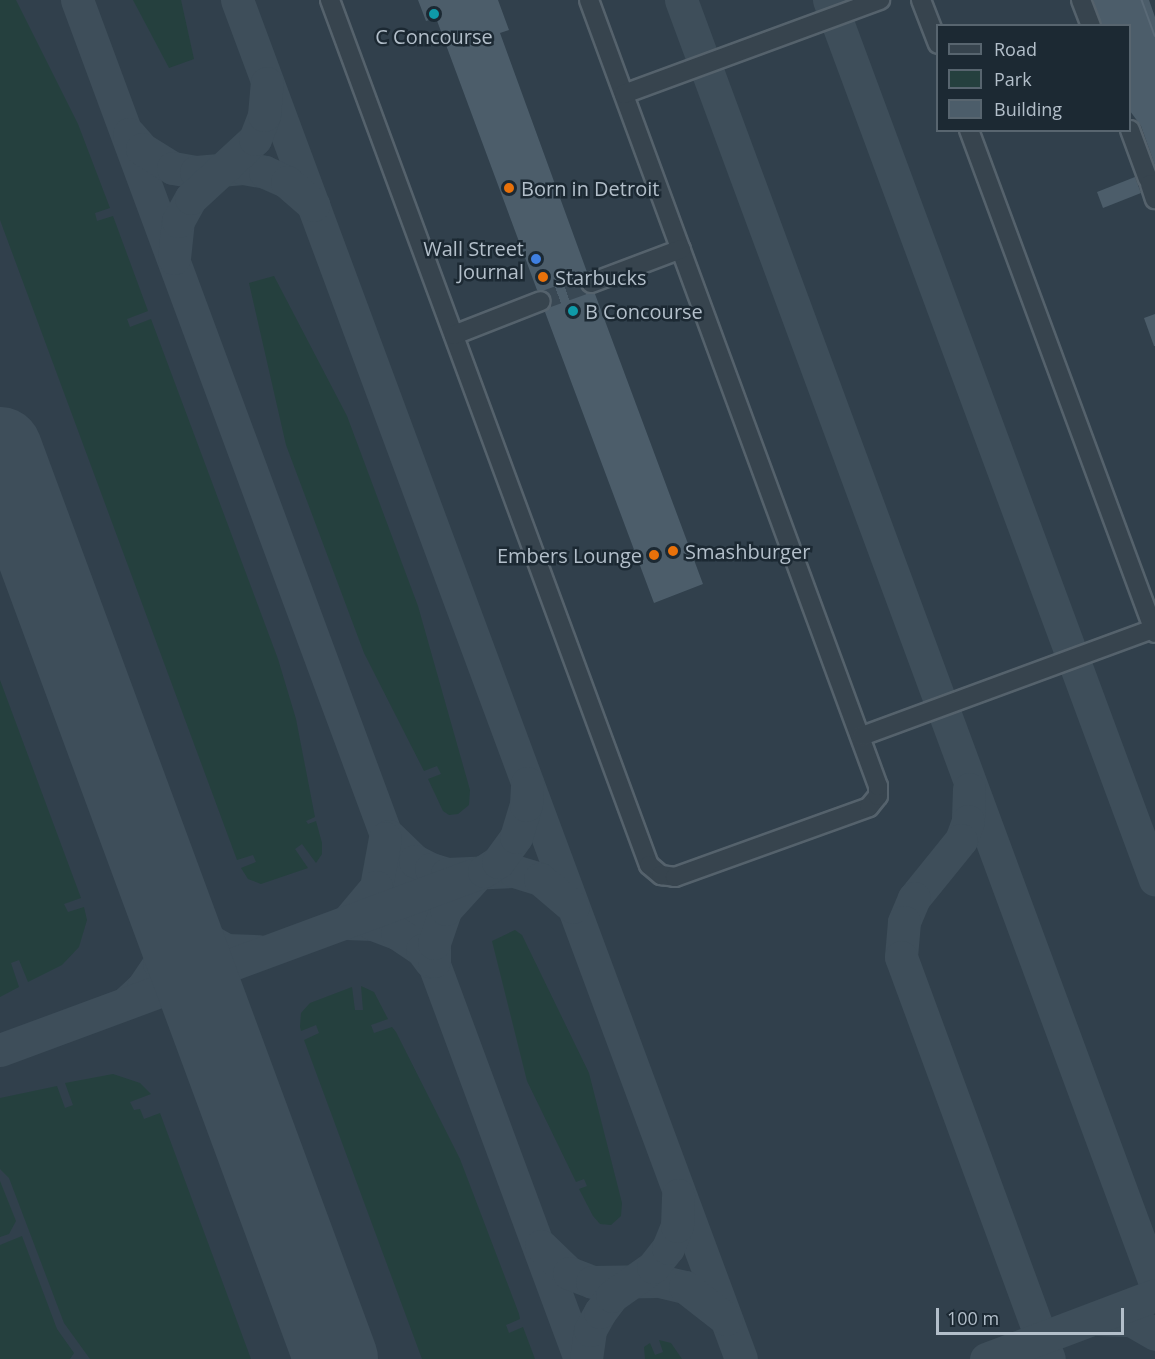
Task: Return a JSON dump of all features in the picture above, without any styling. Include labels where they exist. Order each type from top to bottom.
[{"type":"lane","points":[[330,0],[655,871],[675,877],[869,807],[878,796],[878,786],[862,736],[589,0]]},
{"type":"lane","points":[[624,94],[880,0]]},
{"type":"lane","points":[[921,0],[936,39]]},
{"type":"lane","points":[[1081,0],[1090,24]]},
{"type":"lane","points":[[862,736],[1154,627],[970,132]]},
{"type":"lane","points":[[1131,132],[1151,187]]},
{"type":"lane","points":[[591,283],[681,249]]},
{"type":"lane","points":[[454,334],[541,301]]},
{"type":"shaded area","points":[[0,0],[1155,0],[1155,1359],[0,1359]]},
{"type":"green space","points":[[0,0],[16,0],[78,124],[110,208],[95,213],[97,221],[113,216],[148,311],[127,319],[130,327],[151,319],[278,659],[296,719],[315,817],[306,821],[308,824],[316,821],[322,843],[322,854],[316,863],[302,844],[295,849],[308,868],[261,884],[248,879],[241,868],[256,862],[253,855],[237,860],[0,220]]},
{"type":"green space","points":[[133,0],[181,0],[194,59],[169,68]]},
{"type":"green space","points":[[274,276],[347,416],[418,606],[470,790],[469,805],[458,814],[449,815],[443,811],[428,779],[441,774],[437,766],[424,771],[364,653],[286,445],[249,283]]},
{"type":"green space","points":[[0,680],[81,898],[64,904],[68,912],[84,907],[87,920],[79,947],[62,965],[28,982],[19,960],[11,963],[19,987],[0,997]]},
{"type":"green space","points":[[515,930],[522,935],[589,1073],[622,1203],[621,1216],[611,1225],[600,1224],[593,1216],[579,1189],[587,1186],[584,1179],[576,1182],[527,1081],[492,941]]},
{"type":"green space","points":[[361,986],[374,992],[388,1019],[371,1025],[374,1033],[392,1027],[396,1032],[460,1159],[519,1314],[520,1319],[506,1325],[509,1333],[523,1327],[535,1359],[422,1359],[304,1040],[319,1033],[316,1025],[301,1031],[300,1027],[301,1013],[310,1003],[352,987],[355,1010],[363,1010]]},
{"type":"green space","points":[[113,1074],[140,1083],[151,1094],[130,1102],[134,1110],[140,1109],[144,1119],[160,1113],[251,1359],[90,1359],[64,1323],[9,1178],[0,1169],[0,1098],[57,1086],[65,1108],[73,1105],[65,1083]]},
{"type":"green space","points":[[0,1181],[16,1221],[9,1234],[0,1237]]},
{"type":"green space","points":[[22,1236],[57,1329],[74,1353],[70,1359],[0,1359],[0,1245]]},
{"type":"green space","points":[[659,1340],[671,1343],[682,1359],[645,1359],[644,1347],[650,1343],[655,1355],[663,1352]]},
{"type":"building","name":"B Concourse","points":[[418,0],[498,0],[509,30],[500,33],[587,272],[580,286],[584,292],[595,294],[703,584],[654,603],[545,312],[552,297],[548,292],[537,290],[436,18],[426,21]]},
{"type":"building","points":[[1093,0],[1149,0],[1155,17],[1155,165],[1141,126],[1131,112],[1131,24],[1101,24]]},
{"type":"building","points":[[1135,177],[1141,193],[1103,208],[1097,192]]},
{"type":"building","points":[[1155,314],[1155,346],[1154,346],[1144,318]]},
{"type":"taxiway","points":[[77,0],[580,1359]]},
{"type":"taxiway","points":[[237,0],[741,1359]]},
{"type":"taxiway","points":[[681,0],[1155,1283]]},
{"type":"taxiway","points":[[829,0],[1155,880]]},
{"type":"taxiway","points":[[174,258],[178,221],[191,198],[255,139],[264,115],[267,83]]},
{"type":"taxiway","points":[[129,134],[142,149],[173,168],[196,172],[243,168],[265,172],[287,182],[313,205]]},
{"type":"taxiway","points":[[0,1050],[484,871],[498,862],[516,837],[526,805],[527,783]]},
{"type":"taxiway","points":[[969,789],[968,821],[961,840],[914,898],[904,922],[901,957],[1049,1359]]},
{"type":"taxiway","points":[[389,836],[415,861],[431,869],[447,874],[514,871],[540,879],[573,907]]},
{"type":"taxiway","points":[[385,838],[376,887],[346,923],[373,924],[397,933],[422,950],[430,961]]},
{"type":"taxiway","points":[[434,961],[434,943],[446,909],[475,877]]},
{"type":"taxiway","points":[[160,881],[191,930],[226,950],[259,951]]},
{"type":"taxiway","points":[[127,1002],[143,987],[159,963],[167,934],[163,893]]},
{"type":"taxiway","points":[[586,1359],[590,1330],[600,1312],[612,1296],[653,1267],[668,1248],[677,1226],[678,1195]]},
{"type":"taxiway","points":[[541,1246],[569,1273],[592,1282],[659,1281],[685,1287],[726,1319]]},
{"type":"taxiway","points":[[986,1359],[1155,1295]]},
{"type":"taxiway","points":[[1097,1319],[1131,1320],[1155,1334]]},
{"type":"runway","points":[[0,449],[336,1359]]},
{"type":"tunnel","points":[[541,301],[591,283]]},
{"type":"tram line","points":[[1142,0],[1155,36]]},
{"type":"place","name":"C Concourse","points":[[434,14]]},
{"type":"place","name":"Born in Detroit","points":[[509,188]]},
{"type":"place","name":"Wall Street Journal","points":[[536,259]]},
{"type":"place","name":"Starbucks","points":[[543,277]]},
{"type":"place","name":"B Concourse","points":[[573,311]]},
{"type":"place","name":"Smashburger","points":[[673,551]]},
{"type":"place","name":"Embers Lounge","points":[[654,555]]}]
